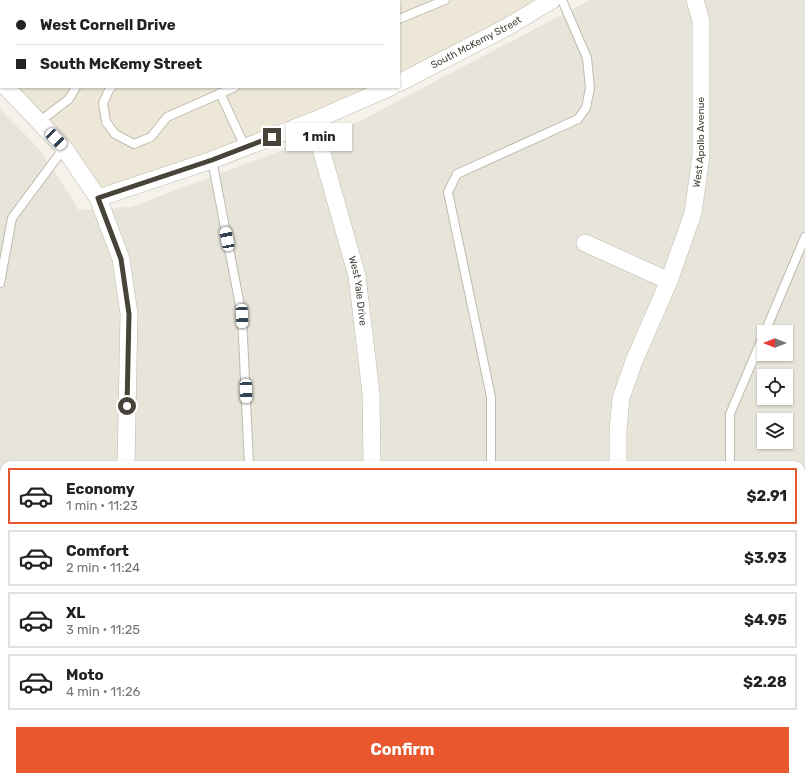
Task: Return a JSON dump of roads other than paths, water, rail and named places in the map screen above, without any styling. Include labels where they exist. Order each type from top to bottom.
[{"type":"street","name":"South McKemy Street","points":[[400,82],[509,26],[552,0]]},
{"type":"street","name":"West Apollo Avenue","points":[[618,461],[618,430],[621,398],[634,361],[670,281],[693,213],[701,156],[701,21],[695,0]]},
{"type":"street","points":[[7,88],[64,148],[98,198],[121,259],[129,314],[126,461]]},
{"type":"street","points":[[98,198],[212,160],[313,121],[389,88]]},
{"type":"street","name":"West Yale Drive","points":[[313,121],[357,276],[371,393],[372,461]]},
{"type":"street","points":[[585,244],[670,281]]},
{"type":"lane","points":[[400,19],[445,0]]},
{"type":"lane","points":[[491,461],[491,397],[448,192],[457,174],[578,119],[586,108],[590,88],[587,58],[562,0]]},
{"type":"lane","points":[[39,122],[69,99],[75,88]]},
{"type":"lane","points":[[110,88],[103,103],[106,122],[115,134],[134,144],[151,137],[167,117],[232,88]]},
{"type":"lane","points":[[220,93],[245,147]]},
{"type":"lane","points":[[0,283],[12,218],[64,148]]},
{"type":"lane","points":[[212,160],[242,316],[249,461]]},
{"type":"lane","points":[[767,325],[805,237]]},
{"type":"lane","points":[[730,461],[730,414],[757,350]]}]
